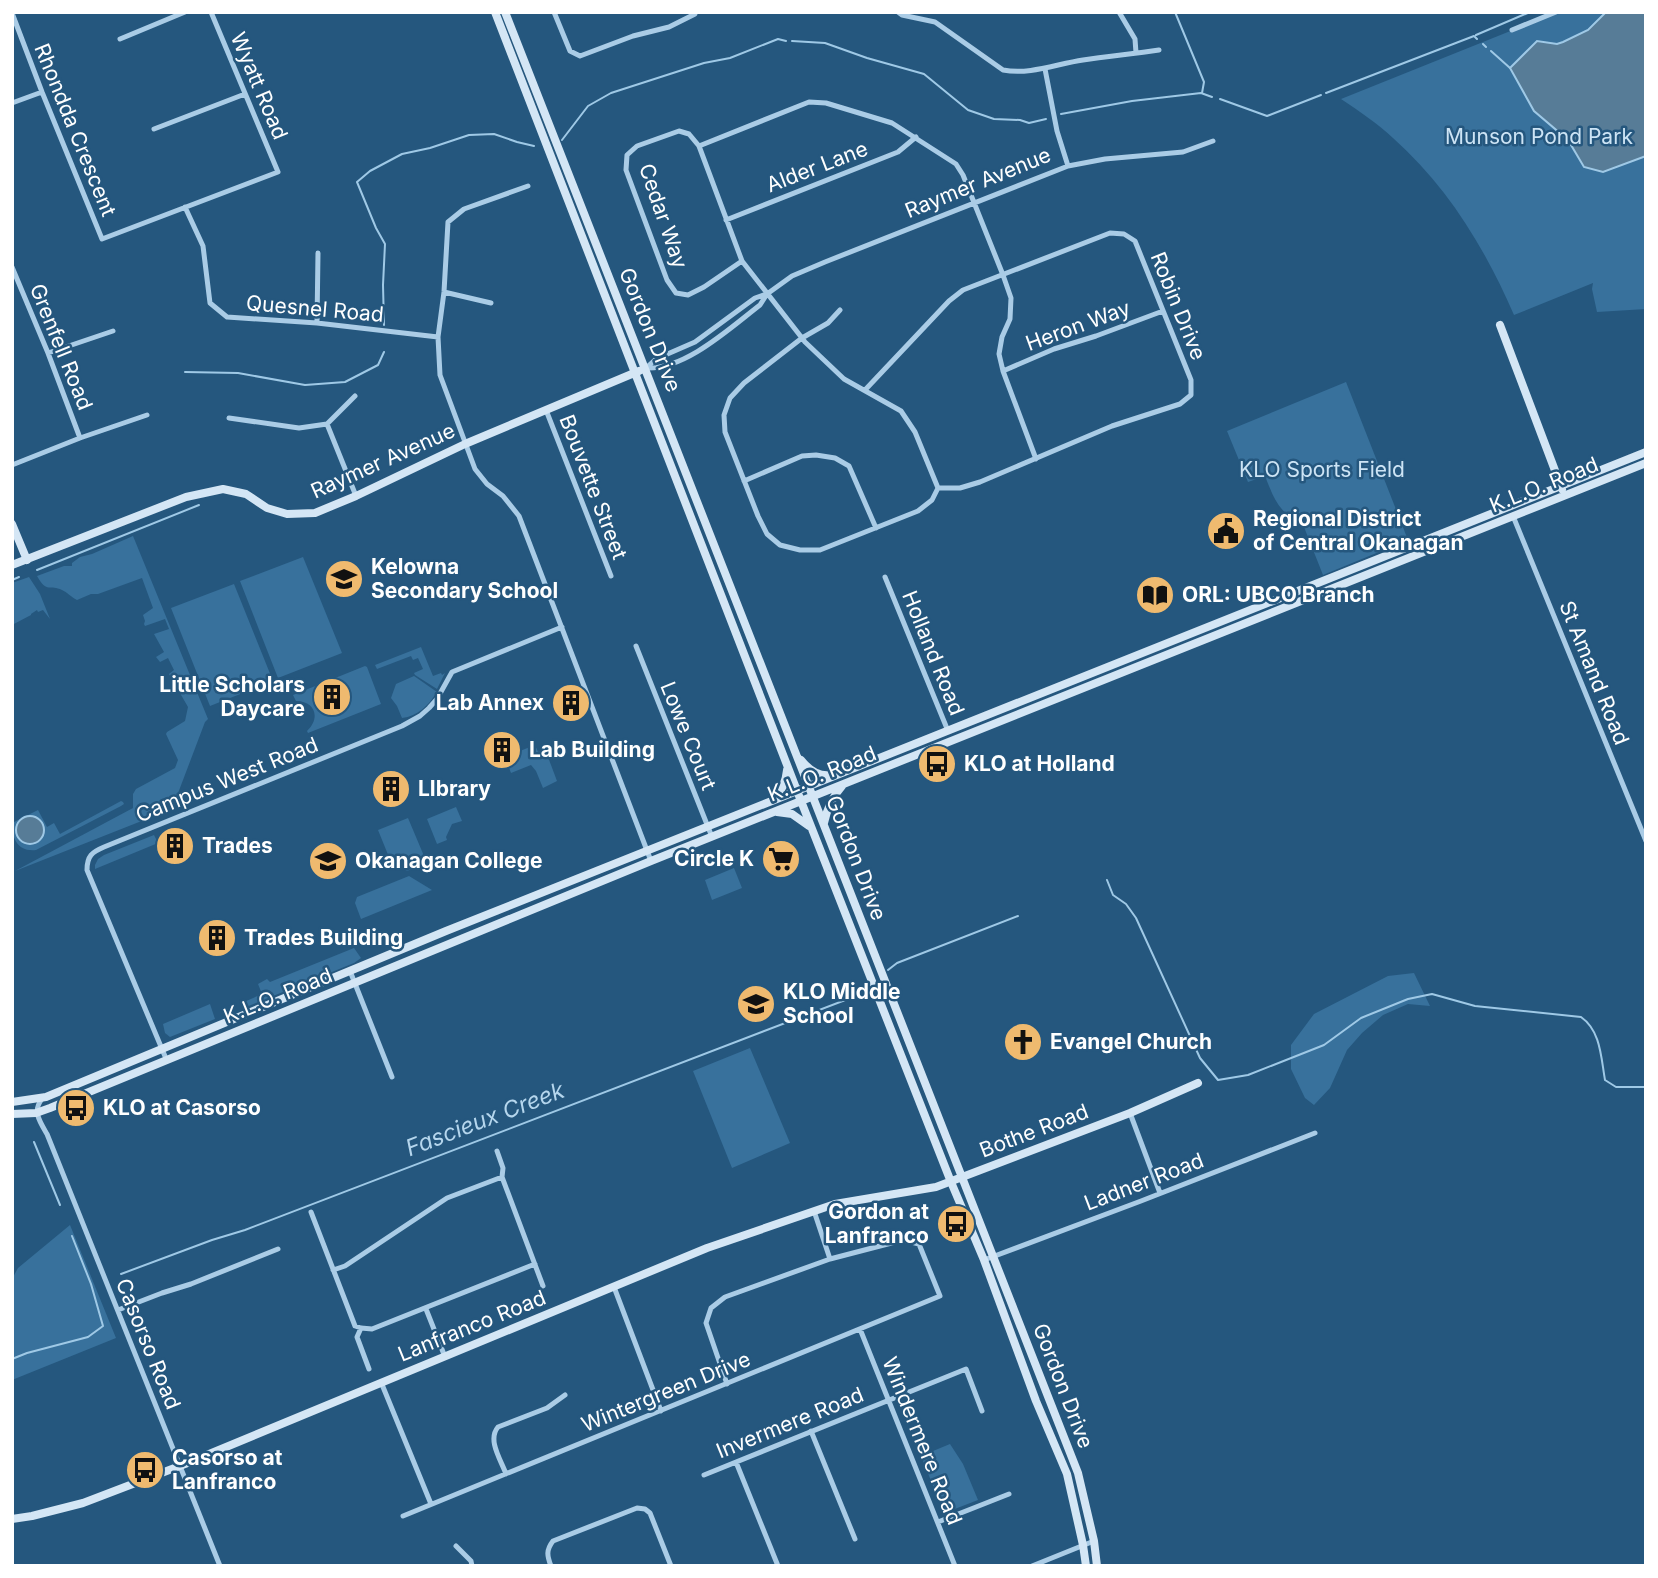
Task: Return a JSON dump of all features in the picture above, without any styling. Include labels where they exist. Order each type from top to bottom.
[{"type":"main road","name":"Gordon Drive","points":[[495,12],[797,791],[1067,1474],[1086,1566]]},
{"type":"main road","name":"Gordon Drive","points":[[505,12],[1078,1473],[1097,1566]]},
{"type":"main road","points":[[1500,325],[1565,495]]},
{"type":"main road","name":"Raymer Avenue","points":[[12,565],[186,497],[223,489],[246,494],[267,508],[287,514],[314,513],[465,444],[646,368]]},
{"type":"main road","name":"K.L.O. Road","points":[[12,1102],[43,1098],[647,850],[1646,452]]},
{"type":"main road","name":"K.L.O. Road","points":[[12,1114],[40,1112],[652,861],[1646,463]]},
{"type":"main road","points":[[12,524],[27,560]]},
{"type":"main road","points":[[797,756],[805,766],[819,774],[838,774]]},
{"type":"main road","points":[[772,801],[780,793],[787,765]]},
{"type":"main road","points":[[824,823],[833,798],[843,785]]},
{"type":"main road","points":[[774,812],[792,814],[812,828]]},
{"type":"main road","name":"Bothe Road","points":[[951,1182],[1130,1113],[1198,1083]]},
{"type":"main road","name":"Lanfranco Road","points":[[12,1519],[83,1503],[179,1466],[707,1248],[835,1204],[936,1187],[951,1182]]},
{"type":"street","points":[[120,39],[185,12]]},
{"type":"street","name":"Wyatt Road","points":[[211,12],[278,172]]},
{"type":"street","points":[[554,12],[570,51],[580,56],[633,36],[669,27],[695,12]]},
{"type":"street","points":[[898,12],[935,22],[1003,70],[1016,73],[1082,60],[1159,50]]},
{"type":"street","points":[[935,22],[938,12]]},
{"type":"street","points":[[1119,12],[1135,39],[1136,53]]},
{"type":"street","points":[[1512,30],[1556,12]]},
{"type":"street","name":"Rhondda Crescent","points":[[12,13],[102,239],[278,172]]},
{"type":"street","points":[[1045,69],[1057,131],[1068,166]]},
{"type":"street","points":[[12,103],[42,92]]},
{"type":"street","points":[[154,129],[244,94]]},
{"type":"street","points":[[840,310],[828,323],[802,338],[744,383],[730,398],[724,415],[725,432],[744,481],[767,534],[780,545],[800,550],[820,550],[918,511],[932,500],[938,488],[915,432],[901,411],[844,379],[823,360],[802,338],[742,261],[699,146],[809,102],[826,103],[892,123],[956,164],[963,175],[1011,298],[1010,319],[1002,337],[999,354],[1036,459]]},
{"type":"street","name":"Cedar Way","points":[[699,146],[689,134],[679,131],[637,146],[627,155],[626,170],[667,280],[676,293],[688,295],[742,261]]},
{"type":"street","name":"Alder Lane","points":[[726,220],[898,152],[916,137]]},
{"type":"street","name":"Raymer Avenue","points":[[646,368],[656,359],[695,342],[755,298],[767,294],[792,276],[1068,166],[1105,159],[1183,152],[1213,141]]},
{"type":"street","points":[[528,186],[464,209],[448,222],[438,337],[440,375],[475,469],[519,516],[652,861]]},
{"type":"street","name":"Quesnel Road","points":[[185,207],[203,246],[210,303],[227,317],[317,323],[438,337]]},
{"type":"street","name":"Robin Drive","points":[[864,390],[949,301],[963,290],[1110,233],[1124,234],[1135,240],[1191,380],[1191,395],[1180,404],[1112,426],[980,482],[960,488],[938,488]]},
{"type":"street","points":[[317,323],[318,253]]},
{"type":"street","name":"Grenfell Road","points":[[12,267],[80,438]]},
{"type":"street","points":[[444,292],[491,303]]},
{"type":"street","name":"Raymer Avenue","points":[[646,368],[660,369],[701,350],[760,305],[767,294]]},
{"type":"street","name":"Heron Way","points":[[1003,371],[1054,349],[1163,311]]},
{"type":"street","points":[[48,353],[113,331]]},
{"type":"street","points":[[229,418],[299,428],[327,424],[355,396]]},
{"type":"street","name":"Bouvette Street","points":[[546,410],[611,576]]},
{"type":"street","points":[[12,465],[147,415]]},
{"type":"street","points":[[327,424],[356,496]]},
{"type":"street","points":[[744,481],[802,456],[835,458],[849,466],[876,528]]},
{"type":"street","name":"St Amand Road","points":[[1513,516],[1646,841]]},
{"type":"street","name":"Holland Road","points":[[885,577],[951,741]]},
{"type":"street","name":"Campus West Road","points":[[167,1061],[87,870],[90,854],[402,726],[429,708],[452,672],[562,627]]},
{"type":"street","name":"Lowe Court","points":[[636,646],[712,837]]},
{"type":"street","points":[[350,971],[392,1077]]},
{"type":"street","points":[[40,1112],[38,1102],[43,1098]]},
{"type":"street","name":"Casorso Road","points":[[40,1112],[220,1566]]},
{"type":"street","points":[[1130,1113],[1160,1193]]},
{"type":"street","name":"Ladner Road","points":[[984,1260],[1315,1133]]},
{"type":"street","points":[[497,1151],[503,1168],[502,1177],[543,1286]]},
{"type":"street","points":[[333,1270],[345,1266],[447,1198],[502,1177]]},
{"type":"street","points":[[727,1384],[706,1323],[710,1308],[724,1297],[830,1259],[814,1210]]},
{"type":"street","points":[[311,1212],[355,1325],[361,1328],[372,1329],[535,1264]]},
{"type":"street","name":"Wintergreen Drive","points":[[403,1516],[940,1296],[919,1244],[903,1240],[830,1259]]},
{"type":"street","points":[[118,1310],[278,1249]]},
{"type":"street","points":[[614,1287],[661,1411]]},
{"type":"street","points":[[426,1309],[444,1357]]},
{"type":"street","points":[[361,1328],[357,1337],[369,1369]]},
{"type":"street","name":"Windermere Road","points":[[860,1329],[955,1566]]},
{"type":"street","name":"Invermere Road","points":[[704,1475],[966,1369],[982,1411]]},
{"type":"street","points":[[381,1382],[431,1504]]},
{"type":"street","points":[[506,1474],[493,1442],[494,1432],[498,1427],[547,1408],[565,1395]]},
{"type":"street","points":[[811,1431],[855,1539]]},
{"type":"street","points":[[736,1462],[778,1566]]},
{"type":"street","points":[[938,1522],[1009,1494]]},
{"type":"street","points":[[551,1566],[547,1556],[553,1541],[637,1507],[650,1513],[671,1566]]},
{"type":"street","points":[[1032,1566],[1094,1541]]},
{"type":"street","points":[[456,1546],[471,1560],[472,1566]]},
{"type":"green space","name":"Munson Pond Park","points":[[1558,12],[1646,12],[1646,309],[1597,312],[1593,283],[1514,315],[1477,242],[1431,176],[1387,133],[1341,99]]},
{"type":"green space","name":"KLO Sports Field","points":[[1346,382],[1408,540],[1323,575],[1302,522],[1282,510],[1265,476],[1248,482],[1227,431]]},
{"type":"green space","points":[[133,536],[208,719],[172,809],[15,871],[133,808],[133,794],[136,789],[175,768],[178,760],[166,734],[185,721],[188,707],[169,674],[174,670],[168,658],[160,662],[156,657],[164,652],[154,634],[169,629],[165,619],[145,626],[144,624],[143,615],[153,608],[142,578],[77,600],[58,588],[46,587],[37,576],[64,566],[72,566],[80,557]]},
{"type":"green space","points":[[303,557],[342,653],[278,678],[240,581]]},
{"type":"green space","points":[[29,577],[40,594],[50,619],[43,610],[37,610],[12,625],[12,583]]},
{"type":"green space","points":[[234,584],[273,681],[210,706],[171,608]]},
{"type":"green space","points":[[421,647],[433,676],[445,673],[437,689],[415,675],[414,673],[423,669],[418,658],[413,660],[411,656],[377,669],[375,665]]},
{"type":"green space","points":[[365,666],[381,704],[308,733],[314,721],[314,711],[308,704],[296,701],[293,695]]},
{"type":"green space","points":[[414,676],[437,692],[422,710],[402,718],[391,698],[396,684]]},
{"type":"green space","points":[[535,745],[538,752],[545,749],[557,781],[543,788],[531,765],[511,773],[505,757]]},
{"type":"green space","points":[[121,801],[124,804],[36,850],[20,847],[13,834],[12,823],[38,810],[47,827],[54,823],[60,834]],"holes":[[[26,816],[36,817],[44,832],[40,840],[37,843],[19,839],[16,832],[18,824]]]},
{"type":"green space","points":[[456,807],[462,821],[452,824],[447,840],[437,844],[427,819]]},
{"type":"green space","points":[[408,818],[424,856],[418,858],[421,865],[407,871],[391,862],[378,830]]},
{"type":"green space","points":[[154,835],[158,843],[95,869],[98,859],[104,855]]},
{"type":"green space","points":[[734,868],[742,888],[712,900],[705,880]]},
{"type":"green space","points":[[409,876],[432,890],[361,919],[355,903],[357,897]]},
{"type":"green space","points":[[354,948],[361,958],[354,963],[246,1007],[244,1002],[262,994],[258,984],[267,979],[270,982]]},
{"type":"green space","points":[[1414,973],[1430,1006],[1408,1004],[1383,1015],[1347,1050],[1330,1088],[1314,1105],[1305,1098],[1291,1069],[1291,1045],[1314,1014],[1388,976]]},
{"type":"green space","points":[[210,1004],[215,1019],[170,1037],[165,1033],[163,1024]]},
{"type":"green space","points":[[750,1048],[790,1143],[732,1168],[693,1071]]},
{"type":"green space","points":[[70,1225],[116,1338],[12,1380],[12,1279],[18,1268]]},
{"type":"green space","points":[[950,1444],[963,1464],[978,1500],[947,1512],[942,1508],[921,1456]]},
{"type":"shaded area","points":[[1606,12],[1646,12],[1646,156],[1603,172],[1584,167],[1568,140],[1534,111],[1510,68],[1537,41],[1557,44],[1563,42],[1588,30]]},
{"type":"shaded area","points":[[30,816],[40,820],[44,830],[40,840],[30,844],[20,840],[16,830],[20,820]]},
{"type":"waterway","points":[[1175,12],[1204,82],[1202,93]]},
{"type":"waterway","points":[[1476,35],[1530,12]]},
{"type":"waterway","points":[[1326,93],[1474,36],[1477,39]]},
{"type":"waterway","points":[[562,140],[588,106],[611,93],[704,63],[730,58],[778,39],[786,41]]},
{"type":"waterway","points":[[792,41],[825,43],[924,74],[968,110],[994,119],[1029,123],[1046,119]]},
{"type":"waterway","points":[[1483,44],[1486,47]]},
{"type":"waterway","points":[[1491,51],[1510,68]]},
{"type":"waterway","points":[[1061,114],[1132,101],[1201,93],[1212,97]]},
{"type":"waterway","points":[[1220,99],[1267,116],[1321,95]]},
{"type":"waterway","points":[[384,325],[385,244],[357,182],[370,171],[402,154],[469,135],[494,134],[534,146]]},
{"type":"waterway","points":[[185,372],[238,373],[305,385],[345,382],[378,365],[384,352]]},
{"type":"waterway","points":[[37,570],[199,505]]},
{"type":"waterway","points":[[12,580],[19,577]]},
{"type":"waterway","name":"Fascieux Creek","points":[[1107,880],[1113,895],[1126,904],[1136,918],[1200,1058],[1218,1080],[1248,1075],[1324,1045],[1361,1018],[1408,999],[1432,994],[1475,1006],[1581,1017],[1596,1037],[1605,1080],[1616,1087],[1646,1087]]},
{"type":"waterway","name":"Fascieux Creek","points":[[888,970],[897,963],[1018,916]]},
{"type":"waterway","name":"Fascieux Creek","points":[[121,1274],[245,1230],[861,994]]},
{"type":"waterway","points":[[34,1142],[60,1205]]},
{"type":"waterway","name":"Fascieux Creek","points":[[12,1359],[88,1337],[103,1326],[91,1284],[72,1236]]},
{"type":"place","name":"Regional District of Central Okanagan","points":[[1226,531]]},
{"type":"place","name":"Kelowna Secondary School","points":[[344,579]]},
{"type":"place","name":"ORL: UBCO Branch","points":[[1155,595]]},
{"type":"place","name":"Little Scholars Daycare","points":[[332,697]]},
{"type":"place","name":"Lab Annex","points":[[571,703]]},
{"type":"place","name":"Lab Building","points":[[502,750]]},
{"type":"place","name":"KLO at Holland","points":[[937,764]]},
{"type":"place","name":"LIbrary","points":[[391,789]]},
{"type":"place","name":"Trades","points":[[175,846]]},
{"type":"place","name":"Circle K","points":[[781,859]]},
{"type":"place","name":"Okanagan College","points":[[328,861]]},
{"type":"place","name":"Trades Building","points":[[217,938]]},
{"type":"place","name":"KLO Middle School","points":[[756,1004]]},
{"type":"place","name":"Evangel Church","points":[[1023,1042]]},
{"type":"place","name":"KLO at Casorso","points":[[76,1108]]},
{"type":"place","name":"Gordon at Lanfranco","points":[[956,1224]]},
{"type":"place","name":"Casorso at Lanfranco","points":[[145,1470]]}]
